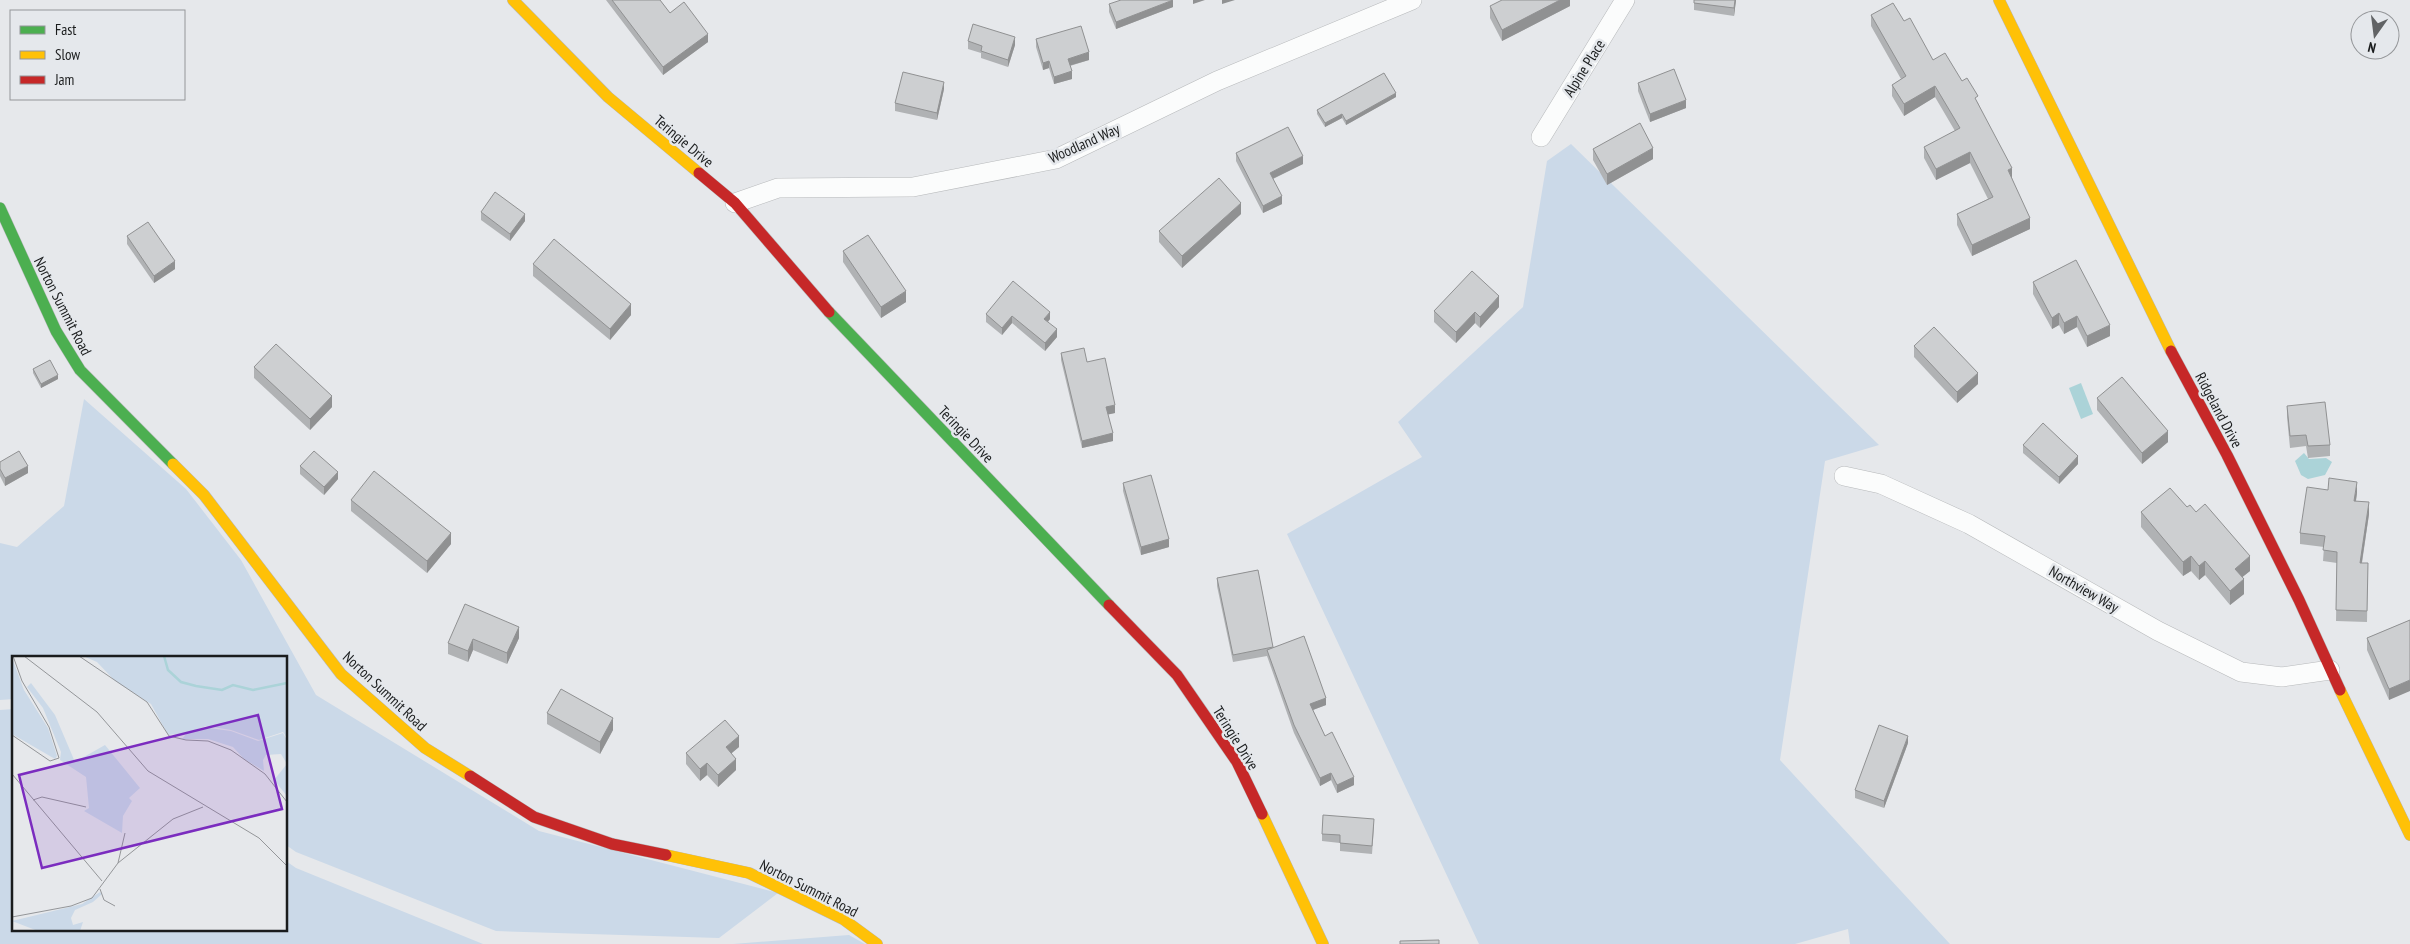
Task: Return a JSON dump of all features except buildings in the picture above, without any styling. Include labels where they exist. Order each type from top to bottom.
[{"type":"street","name":"Teringie Drive","points":[[513,0],[608,97],[735,203],[835,320],[1177,675],[1237,762],[1323,944]]},
{"type":"street","name":"Woodland Way","points":[[735,203],[778,188],[913,188],[1056,159],[1217,81],[1412,0]]},
{"type":"street","name":"Alpine Place","points":[[1541,136],[1625,0]]},
{"type":"street","name":"Ridgeland Drive","points":[[1999,0],[2163,336],[2227,455],[2299,600],[2330,670],[2410,835]]},
{"type":"street","name":"Norton Summit Road","points":[[0,208],[56,331],[80,370],[204,495],[341,674],[425,748],[534,817],[612,844],[749,874],[843,919],[877,944]]},
{"type":"street","name":"Northview Way","points":[[1844,476],[1881,484],[1969,524],[2158,631],[2241,672],[2282,677],[2330,670]]},
{"type":"shaded area","points":[[1571,144],[1879,445],[1825,461],[1780,760],[1950,944],[1850,944],[1848,929],[1795,944],[1479,944],[1287,534],[1422,457],[1398,422],[1523,307],[1547,161]]},
{"type":"shaded area","points":[[2081,383],[2093,414],[2081,419],[2069,388]]},
{"type":"shaded area","points":[[84,399],[186,489],[241,560],[316,695],[539,831],[778,893],[719,938],[496,931],[296,852],[288,846],[288,656],[12,656],[12,699],[0,700],[0,543],[17,547],[64,506]]},
{"type":"shaded area","points":[[2304,453],[2309,459],[2326,458],[2332,462],[2325,475],[2308,479],[2301,475],[2295,461]]},
{"type":"shaded area","points":[[12,709],[12,932],[288,932],[288,862],[296,868],[483,944],[0,944],[0,710]]},
{"type":"shaded area","points":[[849,935],[865,944],[733,944]]},
{"type":"traffic: fast","points":[[0,208],[56,331],[80,370],[173,464]]},
{"type":"traffic: fast","points":[[829,312],[1109,605]]},
{"type":"traffic: slow","points":[[513,0],[608,97],[699,173]]},
{"type":"traffic: slow","points":[[1999,0],[2171,351]]},
{"type":"traffic: slow","points":[[173,464],[204,495],[341,674],[425,748],[470,776]]},
{"type":"traffic: slow","points":[[2340,690],[2410,835]]},
{"type":"traffic: slow","points":[[1262,814],[1323,944]]},
{"type":"traffic: slow","points":[[666,855],[749,873],[843,919],[877,944]]},
{"type":"traffic: jam","points":[[699,173],[735,203],[829,312]]},
{"type":"traffic: jam","points":[[2171,351],[2227,455],[2299,600],[2340,690]]},
{"type":"traffic: jam","points":[[1109,605],[1177,675],[1237,762],[1262,814]]},
{"type":"traffic: jam","points":[[470,776],[534,817],[612,844],[666,855]]}]
